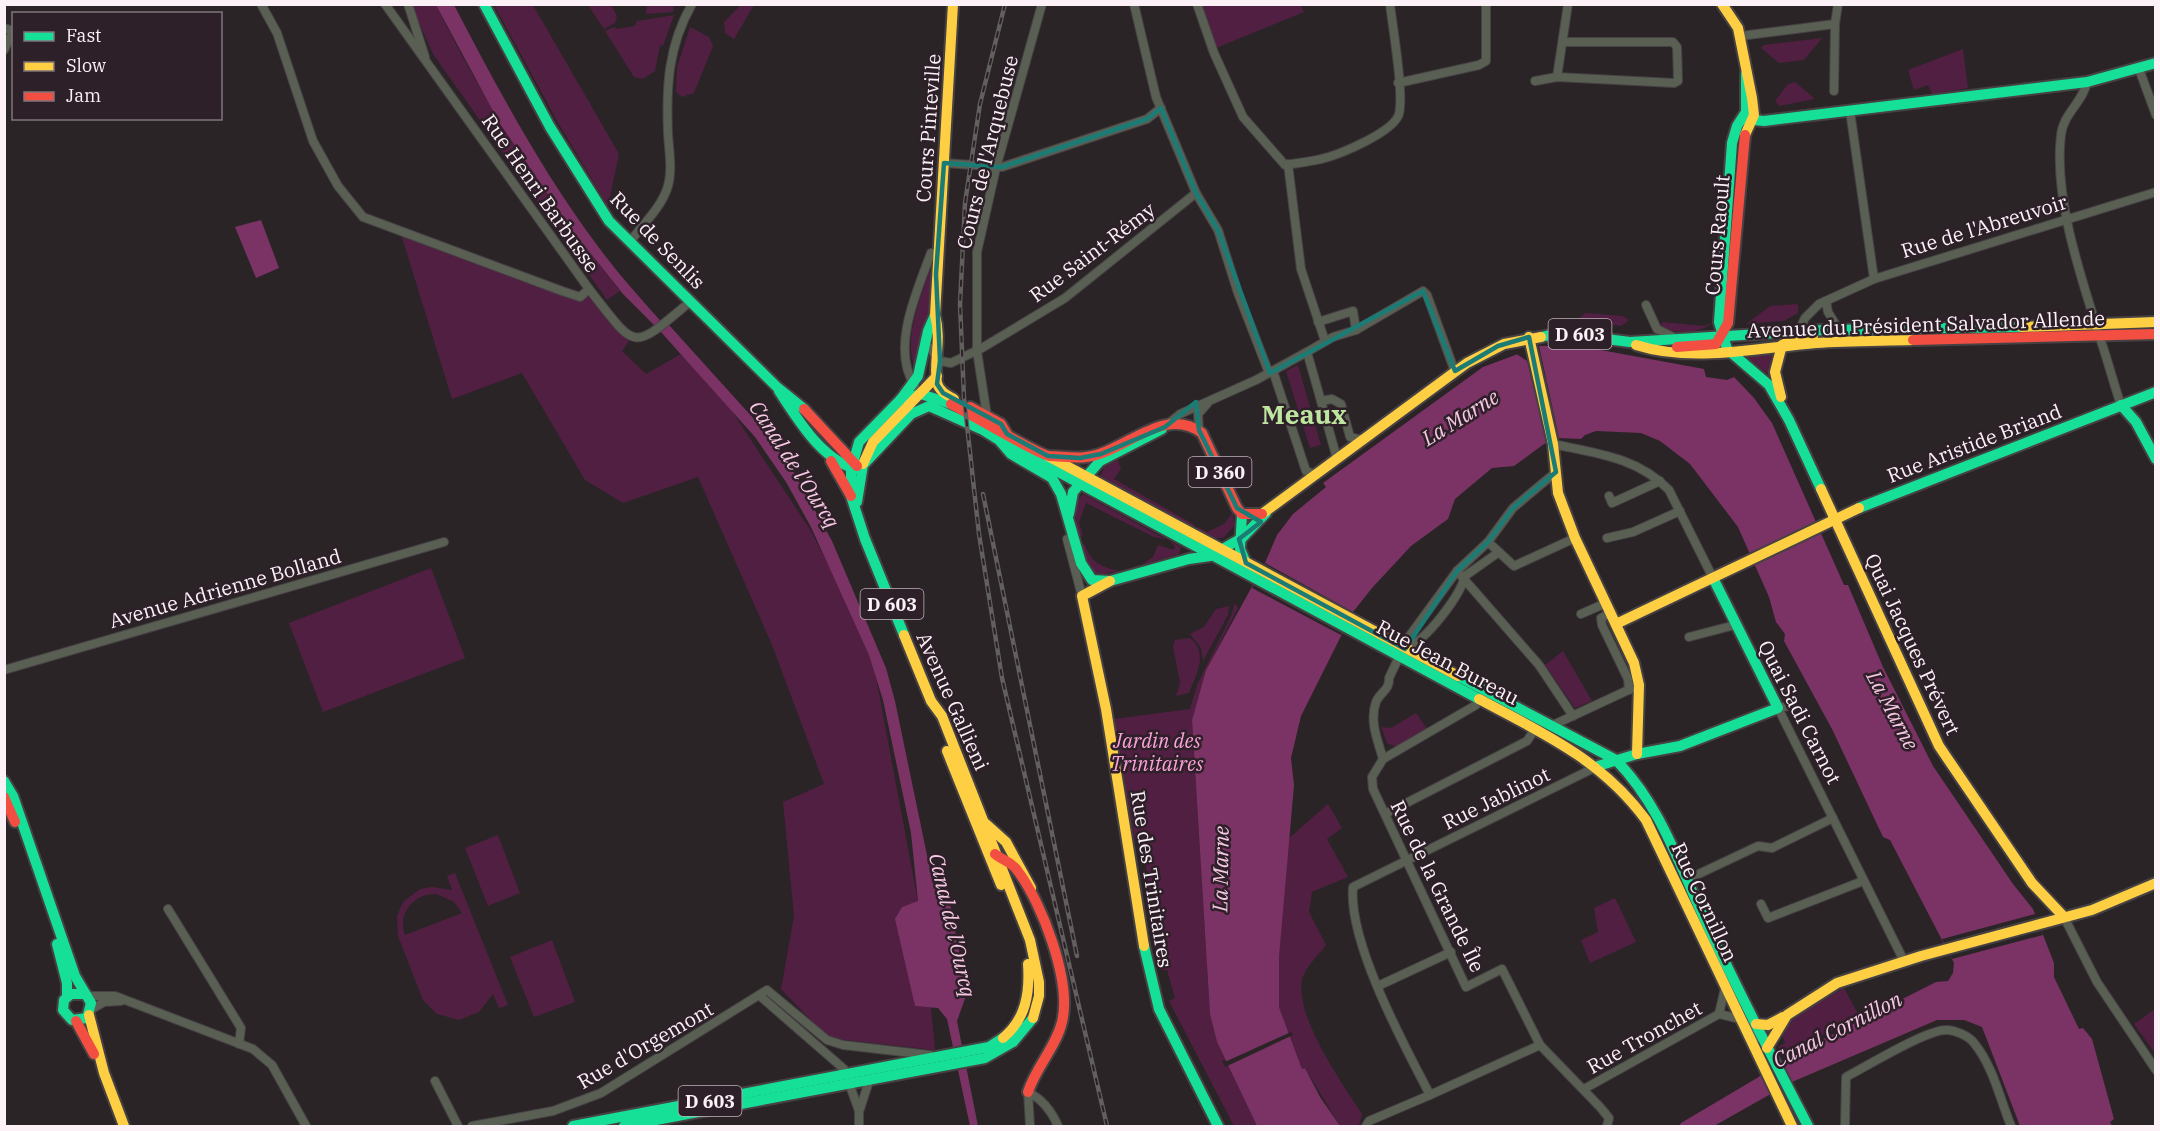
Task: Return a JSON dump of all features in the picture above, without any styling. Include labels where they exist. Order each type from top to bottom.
[{"type":"main road","name":"Rue de Senlis","points":[[484,4],[519,73],[600,209],[630,242],[778,388],[828,455],[853,501]]},
{"type":"main road","name":"Cours Pinteville","points":[[925,406],[921,394],[933,320],[953,4]]},
{"type":"main road","points":[[1722,4],[1733,17],[1740,36],[1754,110],[1748,120]]},
{"type":"main road","points":[[1748,120],[1850,111],[2087,82],[2156,63]]},
{"type":"main road","name":"Cours Raoult","points":[[1727,349],[1719,322],[1739,136],[1737,126],[1748,120]]},
{"type":"main road","name":"Cours Pinteville","points":[[933,320],[939,326],[940,361],[937,376]]},
{"type":"main road","name":"Cours Pinteville","points":[[901,399],[918,376],[933,320]]},
{"type":"main road","name":"Avenue du Président Salvador Allende","points":[[1722,336],[1854,329],[2096,326],[2156,322]]},
{"type":"main road","points":[[1789,420],[1775,379],[1776,360],[1782,345],[1801,336],[1840,335],[1854,329]]},
{"type":"main road","name":"D 603","points":[[1210,555],[1239,539],[1257,525],[1266,513],[1455,372],[1498,346],[1529,337],[1577,333],[1630,342],[1641,348],[1662,351]]},
{"type":"main road","name":"Avenue du Président Salvador Allende","points":[[1662,351],[1678,353],[1834,342],[2100,338],[2156,334]]},
{"type":"main road","points":[[1630,342],[1722,336]]},
{"type":"main road","points":[[1662,351],[1716,344],[1722,336]]},
{"type":"main road","points":[[1529,337],[1553,443],[1558,493],[1575,538],[1634,663],[1637,754]]},
{"type":"main road","name":"Quai Jacques Prévert","points":[[1727,349],[1738,361],[1769,385],[1789,420],[1836,517],[1939,746],[2032,883],[2053,903],[2064,918]]},
{"type":"main road","points":[[857,467],[873,442],[937,376]]},
{"type":"main road","points":[[937,376],[937,384],[943,393],[1001,424],[1004,437]]},
{"type":"main road","name":"Rue de Senlis","points":[[778,388],[794,399],[857,467]]},
{"type":"main road","name":"Rue Aristide Briand","points":[[1616,624],[1836,517],[2156,392]]},
{"type":"main road","points":[[901,399],[921,394],[942,399],[1004,437],[1083,480],[1221,550],[1245,568]]},
{"type":"main road","name":"Avenue Gallieni","points":[[901,399],[859,442],[853,501],[865,540],[931,701],[942,716],[986,824],[990,846]]},
{"type":"main road","points":[[2121,405],[2136,422],[2156,459]]},
{"type":"main road","points":[[857,467],[911,414],[925,406],[937,409],[1048,456],[1083,480],[1210,555],[1245,568]]},
{"type":"main road","name":"D 360","points":[[1083,480],[1100,461],[1154,435],[1165,427],[1182,423],[1200,430],[1242,514],[1239,539],[1245,568]]},
{"type":"main road","points":[[1048,456],[1057,453],[1072,458],[1090,457],[1152,430],[1165,427]]},
{"type":"main road","name":"Rue des Trinitaires","points":[[1004,437],[1010,453],[1051,477],[1060,491],[1068,520]]},
{"type":"main road","points":[[833,440],[849,446],[859,442]]},
{"type":"main road","name":"Rue de Senlis","points":[[828,455],[857,467]]},
{"type":"main road","name":"Rue des Trinitaires","points":[[1068,520],[1070,497],[1083,480]]},
{"type":"main road","points":[[1242,514],[1255,516],[1266,513]]},
{"type":"main road","name":"D 360","points":[[1068,520],[1083,573],[1092,580],[1110,581]]},
{"type":"main road","points":[[1082,596],[1110,581],[1189,559],[1198,560],[1210,555]]},
{"type":"main road","name":"Rue Jean Bureau","points":[[1245,568],[1402,653],[1479,700],[1535,729],[1598,766]]},
{"type":"main road","name":"Quai Sadi Carnot","points":[[1713,578],[1778,708]]},
{"type":"main road","name":"Rue des Trinitaires","points":[[1082,596],[1106,709],[1152,992],[1218,1126]]},
{"type":"main road","points":[[1402,653],[1616,760]]},
{"type":"main road","points":[[931,701],[934,718],[963,791],[990,846]]},
{"type":"main road","points":[[1598,766],[1637,754],[1680,746],[1778,708]]},
{"type":"main road","name":"Rue Cornillon","points":[[1616,760],[1643,790],[1769,1053],[1808,1126]]},
{"type":"main road","name":"Rue Cornillon","points":[[1598,766],[1629,795],[1646,820],[1792,1126]]},
{"type":"main road","points":[[4,781],[13,796],[54,918],[86,995],[104,1072],[124,1126]]},
{"type":"main road","points":[[963,791],[972,801],[993,852],[1000,859],[1004,858],[1015,866],[1031,888]]},
{"type":"main road","points":[[4,797],[51,920],[67,983],[67,996],[63,1010],[68,1018],[76,1021],[84,1020],[91,1012]]},
{"type":"main road","points":[[986,824],[1006,842],[1031,888],[1053,951],[1064,1009],[1061,1026],[1033,1073],[1028,1092]]},
{"type":"main road","name":"D 603","points":[[624,1126],[944,1061],[999,1052],[1013,1043],[1033,1016],[1039,998],[1034,957],[1000,859],[990,846]]},
{"type":"main road","name":"D 603","points":[[970,1056],[997,1043],[1013,1030],[1024,1012],[1030,992],[1023,942],[990,846]]},
{"type":"main road","points":[[1756,1024],[1768,1025],[1837,983],[1921,956],[2109,904],[2156,883]]},
{"type":"main road","points":[[67,996],[75,992],[86,995]]},
{"type":"main road","points":[[1769,1053],[1774,1033],[1787,1015]]},
{"type":"main road","points":[[76,1021],[104,1072]]},
{"type":"main road","name":"D 603","points":[[573,1126],[848,1080],[869,1081],[944,1061]]},
{"type":"street","points":[[261,4],[277,33],[313,141],[338,186],[363,217],[580,297],[589,289]]},
{"type":"street","name":"Rue Henri Barbusse","points":[[385,4],[411,44],[426,59],[589,289],[624,333],[634,338],[644,338],[691,301]]},
{"type":"street","points":[[408,4],[426,59]]},
{"type":"street","points":[[630,242],[652,214],[667,189],[670,165],[666,80],[674,44],[692,4]]},
{"type":"street","name":"Cours de l'Arquebuse","points":[[987,416],[977,351],[977,252],[996,168],[1042,4]]},
{"type":"street","points":[[1134,4],[1156,96],[1196,193],[1218,230],[1306,471],[1316,475]]},
{"type":"street","points":[[1197,4],[1214,53],[1243,117],[1286,165],[1301,269],[1324,341]]},
{"type":"street","points":[[1286,165],[1321,159],[1364,142],[1395,122],[1399,114],[1398,83],[1390,4]]},
{"type":"street","points":[[1398,83],[1479,65],[1486,61],[1486,4]]},
{"type":"street","points":[[1557,77],[1564,43],[1568,4]]},
{"type":"street","points":[[1834,91],[1835,27],[1838,4]]},
{"type":"street","points":[[1740,36],[1835,27]]},
{"type":"street","points":[[4,50],[12,33]]},
{"type":"street","points":[[1535,81],[1557,77],[1674,83],[1678,81],[1677,47],[1673,42],[1564,43]]},
{"type":"street","points":[[2139,69],[2156,115]]},
{"type":"street","points":[[2087,82],[2085,92],[2066,119],[2061,134],[2066,218],[2121,405]]},
{"type":"street","points":[[944,163],[996,168],[1146,119],[1161,108]]},
{"type":"street","points":[[1850,111],[1874,279]]},
{"type":"street","name":"Rue de l'Abreuvoir","points":[[1799,331],[1805,318],[1826,301],[1874,279],[2156,192]]},
{"type":"street","name":"Rue Saint-Rémy","points":[[940,361],[951,363],[977,351],[1065,298],[1196,193]]},
{"type":"street","name":"Cours Pinteville","points":[[921,394],[913,383],[904,362],[905,335],[931,253],[938,254]]},
{"type":"street","points":[[1165,427],[1180,414],[1271,372],[1324,341],[1356,330],[1425,292],[1455,372]]},
{"type":"street","points":[[1826,301],[1828,312],[1839,330]]},
{"type":"street","points":[[1646,305],[1658,329],[1677,339]]},
{"type":"street","points":[[1318,322],[1353,311],[1356,330]]},
{"type":"street","points":[[930,348],[940,361]]},
{"type":"street","points":[[1307,352],[1337,459]]},
{"type":"street","points":[[1321,401],[1332,399],[1341,404],[1350,437],[1362,440]]},
{"type":"street","points":[[1200,430],[1198,414],[1208,403]]},
{"type":"street","name":"Quai Sadi Carnot","points":[[1553,443],[1618,457],[1660,481],[1669,490],[1713,578]]},
{"type":"street","points":[[1479,700],[1476,705],[1383,759],[1373,716],[1375,704],[1386,691],[1408,638],[1457,572],[1488,542],[1512,508],[1556,472]]},
{"type":"street","points":[[1609,496],[1612,502],[1660,481]]},
{"type":"street","points":[[1607,538],[1633,532],[1680,511]]},
{"type":"street","name":"Rue des Trinitaires","points":[[1068,520],[1065,529],[1082,596]]},
{"type":"street","points":[[1488,542],[1514,566],[1575,538]]},
{"type":"street","name":"Avenue Adrienne Bolland","points":[[4,671],[444,542]]},
{"type":"street","points":[[1402,653],[1417,644],[1462,589],[1465,576],[1499,552]]},
{"type":"street","points":[[1457,572],[1539,665],[1573,716]]},
{"type":"street","points":[[1581,614],[1608,608]]},
{"type":"street","points":[[1551,726],[1634,687],[1602,625],[1601,618],[1608,608]]},
{"type":"street","points":[[1689,637],[1735,626]]},
{"type":"street","points":[[1778,708],[1792,705]]},
{"type":"street","name":"Quai Sadi Carnot","points":[[1778,708],[1904,961]]},
{"type":"street","points":[[1384,814],[1527,741],[1535,729]]},
{"type":"street","name":"Rue de la Grande Île","points":[[1383,759],[1372,777],[1372,783],[1384,814],[1466,987],[1502,969],[1540,1045],[1609,1118],[1607,1126]]},
{"type":"street","name":"Rue Jablinot","points":[[1378,986],[1361,945],[1353,887],[1598,766]]},
{"type":"street","points":[[1686,880],[1758,846],[1772,848],[1833,818]]},
{"type":"street","points":[[1761,904],[1768,918],[1863,880]]},
{"type":"street","points":[[168,909],[241,1028],[239,1044]]},
{"type":"street","points":[[2064,918],[2097,982],[2156,1070]]},
{"type":"street","points":[[1430,1095],[1378,986],[1451,952]]},
{"type":"street","points":[[1725,988],[1719,1014],[1740,1019],[1769,1053]]},
{"type":"street","points":[[1725,988],[1747,1018],[1756,1024]]},
{"type":"street","name":"Rue d'Orgemont","points":[[472,1126],[553,1111],[601,1093],[767,990],[827,1040],[843,1045],[944,1061]]},
{"type":"street","points":[[86,995],[108,995],[259,1052],[272,1065],[304,1126]]},
{"type":"street","points":[[760,996],[838,1060],[859,1111]]},
{"type":"street","points":[[91,1012],[104,1002],[123,1001]]},
{"type":"street","name":"Rue Tronchet","points":[[1584,1089],[1719,1014]]},
{"type":"street","points":[[1845,1126],[1846,1077],[1927,1036],[1946,1030],[1962,1034],[1973,1040],[1985,1059],[2011,1126]]},
{"type":"street","points":[[838,1060],[843,1045]]},
{"type":"street","points":[[1366,1126],[1369,1121],[1540,1045]]},
{"type":"street","points":[[435,1081],[458,1126]]},
{"type":"street","points":[[859,1126],[859,1111],[869,1081]]},
{"type":"street","points":[[1030,1126],[1028,1092],[1037,1096],[1058,1126]]},
{"type":"highlighted area","points":[[1161,108],[1196,193],[1218,230],[1270,373],[1423,291],[1455,371],[1498,346],[1529,337],[1556,472],[1513,508],[1488,542],[1457,571],[1405,649],[1246,563],[1239,539],[1261,522],[1237,508],[1199,430],[1196,402],[1165,427],[1101,454],[1080,458],[1048,456],[1007,434],[1001,424],[943,393],[937,384],[940,361],[936,274],[944,163],[1002,167],[1147,119]]},
{"type":"green space","points":[[647,4],[674,5],[673,12],[646,14]]},
{"type":"green space","points":[[411,5],[436,5],[497,117],[568,223],[620,291],[607,300],[433,54]]},
{"type":"green space","points":[[494,5],[533,5],[619,154],[608,206],[557,121]]},
{"type":"green space","points":[[588,5],[611,5],[617,16],[615,23],[604,29]]},
{"type":"green space","points":[[741,5],[754,5],[734,39],[725,33],[724,22]]},
{"type":"green space","points":[[1202,5],[1301,5],[1304,12],[1216,48]]},
{"type":"green space","points":[[674,15],[663,46],[660,45],[655,71],[643,79],[634,77],[605,31],[614,27],[617,29],[635,26],[637,21]]},
{"type":"green space","points":[[690,27],[709,37],[713,46],[694,93],[682,97],[676,92],[677,67]]},
{"type":"green space","points":[[1822,38],[1804,60],[1779,63],[1761,48],[1764,45]]},
{"type":"green space","points":[[1963,49],[1968,88],[1932,94],[1928,85],[1914,90],[1908,70]]},
{"type":"green space","points":[[1795,82],[1815,99],[1779,106],[1775,101],[1788,84]]},
{"type":"green space","points":[[400,231],[579,296],[589,289],[629,341],[622,351],[646,374],[681,354],[726,402],[811,531],[870,645],[918,902],[902,907],[915,1006],[931,1007],[935,1050],[828,1038],[781,989],[794,916],[783,802],[824,784],[772,645],[698,477],[623,503],[585,480],[522,373],[452,399]]},
{"type":"green space","points":[[929,270],[931,289],[928,317],[922,346],[914,366],[911,354],[912,330]]},
{"type":"green space","points":[[1798,304],[1798,313],[1784,321],[1746,324],[1770,306]]},
{"type":"green space","points":[[1585,313],[1623,316],[1629,320],[1621,326],[1577,320]]},
{"type":"green space","points":[[1662,322],[1704,326],[1712,323],[1694,331],[1680,332],[1660,327]]},
{"type":"green space","points":[[1772,355],[1769,373],[1746,357]]},
{"type":"green space","points":[[1298,365],[1321,445],[1310,448],[1286,371]]},
{"type":"green space","points":[[1118,460],[1121,469],[1114,479],[1195,525],[1193,527],[1100,476],[1105,466]]},
{"type":"green space","points":[[1082,495],[1167,540],[1154,537],[1086,503],[1079,522],[1083,536],[1079,535],[1076,509]]},
{"type":"green space","points":[[1233,512],[1234,526],[1223,538],[1212,538],[1196,529],[1198,527],[1207,532],[1224,524]]},
{"type":"green space","points":[[1170,541],[1181,547],[1179,554],[1141,565],[1153,557],[1158,545],[1173,550],[1175,547]]},
{"type":"green space","points":[[1081,543],[1098,563],[1119,571],[1102,573],[1092,570]]},
{"type":"green space","points":[[431,568],[465,658],[323,712],[289,623]]},
{"type":"green space","name":"Jardin des Trinitaires","points":[[1235,603],[1238,608],[1206,670],[1192,720],[1210,1014],[1217,1042],[1257,1126],[1234,1126],[1169,1001],[1175,998],[1167,970],[1162,970],[1142,841],[1135,842],[1114,719],[1190,709],[1197,685],[1231,616]]},
{"type":"green space","points":[[1229,606],[1228,615],[1203,661],[1201,648],[1190,634],[1204,627],[1216,609]]},
{"type":"green space","points":[[1190,638],[1199,650],[1199,664],[1189,693],[1176,696],[1180,683],[1173,646],[1175,640]]},
{"type":"green space","points":[[1563,651],[1592,701],[1575,708],[1545,665]]},
{"type":"green space","points":[[1416,713],[1428,730],[1398,748],[1387,743],[1381,727],[1391,728]]},
{"type":"green space","points":[[1328,804],[1342,828],[1327,839],[1348,877],[1312,892],[1309,912],[1326,945],[1303,976],[1302,995],[1306,1012],[1322,1049],[1362,1114],[1359,1126],[1340,1126],[1305,1068],[1302,1069],[1279,1007],[1279,957],[1288,839]]},
{"type":"green space","points":[[498,835],[520,893],[488,906],[465,848]]},
{"type":"green space","points":[[455,873],[508,1005],[499,1008],[493,994],[479,1012],[459,1020],[437,1014],[423,1000],[398,936],[397,916],[403,902],[420,889],[432,887],[452,890],[447,876]],"holes":[[[437,894],[454,902],[462,913],[405,935],[403,919],[409,906],[415,901],[421,897]]]},
{"type":"green space","points":[[1615,898],[1636,942],[1590,963],[1581,940],[1598,932],[1594,908]]},
{"type":"green space","points":[[552,940],[575,1002],[534,1017],[510,957]]},
{"type":"green space","points":[[1844,988],[1859,1016],[1782,1056],[1778,1047],[1785,1043],[1782,1035],[1790,1022],[1807,1009]]},
{"type":"green space","points":[[2155,1009],[2155,1053],[2134,1024]]},
{"type":"water","name":"Canal de l'Ourcq","points":[[436,5],[454,5],[521,128],[577,217],[639,297],[665,326],[669,325],[763,429],[793,471],[832,541],[886,668],[933,884],[940,895],[949,898],[967,993],[957,1021],[978,1126],[970,1126],[947,1019],[938,1008],[915,1006],[895,919],[902,907],[918,901],[911,833],[883,700],[869,655],[811,527],[786,482],[755,437],[660,331],[623,294],[572,230],[499,122]]},
{"type":"water","points":[[261,220],[279,268],[256,278],[235,227]]},
{"type":"water","name":"La Marne","points":[[1539,346],[1579,346],[1704,369],[1706,377],[1727,380],[1734,377],[1754,398],[1772,423],[1844,585],[1848,585],[1883,667],[1933,766],[2013,884],[2033,909],[2054,963],[2054,977],[2079,1029],[2083,1028],[2092,1039],[2114,1119],[2110,1122],[2112,1126],[2020,1126],[1982,1027],[1964,1020],[1937,1020],[1792,1082],[1714,1126],[1679,1126],[1784,1059],[1936,982],[1948,981],[1953,973],[1954,963],[1890,840],[1883,837],[1832,729],[1784,641],[1785,634],[1776,622],[1769,597],[1738,527],[1690,464],[1660,441],[1641,433],[1596,431],[1581,439],[1559,438],[1544,444],[1514,466],[1492,468],[1455,499],[1448,519],[1411,546],[1353,612],[1301,716],[1291,758],[1294,785],[1279,957],[1279,1007],[1302,1069],[1305,1068],[1320,1097],[1340,1126],[1257,1126],[1217,1042],[1210,1014],[1192,720],[1206,670],[1265,563],[1277,535],[1293,514],[1326,487],[1323,483],[1483,367]]},
{"type":"pier","points":[[1539,346],[1559,438],[1547,443],[1527,361],[1515,353]]},
{"type":"pier","points":[[1265,563],[1353,612],[1341,635],[1252,588]]},
{"type":"pier","points":[[2035,914],[2043,935],[1952,959],[1942,939]]},
{"type":"pier","points":[[1291,1032],[1293,1035],[1225,1067],[1222,1060],[1227,1061]]},
{"type":"railway","points":[[1005,4],[980,104],[965,203],[960,304],[964,398],[979,534],[1002,678],[1107,1126]]},
{"type":"railway","points":[[983,494],[1077,956]]},
{"type":"traffic: fast","points":[[484,4],[550,127],[609,221],[778,388],[804,409]]},
{"type":"traffic: fast","points":[[1744,119],[1764,121],[2087,82],[2156,63]]},
{"type":"traffic: fast","points":[[1746,74],[1746,112],[1737,126],[1732,143],[1719,322],[1727,349],[1769,385],[1789,420],[1821,489]]},
{"type":"traffic: fast","points":[[901,399],[918,376],[928,331],[935,315]]},
{"type":"traffic: fast","points":[[1541,337],[1558,333],[1630,342],[1824,330],[2022,327]]},
{"type":"traffic: fast","points":[[779,391],[803,427],[823,449],[834,458],[859,470]]},
{"type":"traffic: fast","points":[[1859,508],[2156,392]]},
{"type":"traffic: fast","points":[[904,635],[865,539],[851,496],[851,470],[859,442],[901,399],[921,394],[951,404]]},
{"type":"traffic: fast","points":[[2121,405],[2136,422],[2156,459]]},
{"type":"traffic: fast","points":[[857,502],[863,465],[911,414],[929,406],[983,430],[999,440],[1011,454],[1052,478],[1061,494],[1081,563],[1092,580],[1110,581],[1189,559],[1210,556],[1242,538],[1266,513]]},
{"type":"traffic: fast","points":[[1069,514],[1073,492],[1100,461],[1162,429]]},
{"type":"traffic: fast","points":[[1001,441],[1479,699]]},
{"type":"traffic: fast","points":[[1242,514],[1240,549],[1246,563]]},
{"type":"traffic: fast","points":[[1598,766],[1637,754],[1680,746],[1778,708],[1713,578]]},
{"type":"traffic: fast","points":[[1458,676],[1616,760],[1632,778],[1668,837],[1731,974],[1808,1126]]},
{"type":"traffic: fast","points":[[4,781],[13,796],[75,976],[91,1003],[87,1018],[72,1020],[63,1010],[64,1000],[71,994],[84,994]]},
{"type":"traffic: fast","points":[[57,944],[67,983],[67,996]]},
{"type":"traffic: fast","points":[[1144,946],[1159,1009],[1218,1126]]},
{"type":"traffic: fast","points":[[624,1126],[985,1058],[1013,1042],[1033,1018]]},
{"type":"traffic: fast","points":[[573,1126],[989,1047],[1003,1038]]},
{"type":"traffic: slow","points":[[953,4],[935,315],[938,334],[937,383],[941,391],[954,399]]},
{"type":"traffic: slow","points":[[1722,4],[1738,28],[1752,98],[1754,115],[1745,135]]},
{"type":"traffic: slow","points":[[2022,327],[2156,322]]},
{"type":"traffic: slow","points":[[1781,397],[1775,372],[1782,345],[1801,336],[1813,336]]},
{"type":"traffic: slow","points":[[1529,337],[1553,444],[1558,493],[1575,538],[1634,663],[1639,685],[1637,754]]},
{"type":"traffic: slow","points":[[1262,514],[1467,363],[1504,344],[1541,337]]},
{"type":"traffic: slow","points":[[1636,345],[1657,350],[1702,354],[1816,343],[1913,340]]},
{"type":"traffic: slow","points":[[863,464],[873,442],[937,376]]},
{"type":"traffic: slow","points":[[1048,456],[1458,676]]},
{"type":"traffic: slow","points":[[1821,489],[1939,746],[2032,883],[2064,917]]},
{"type":"traffic: slow","points":[[1616,624],[1859,508]]},
{"type":"traffic: slow","points":[[1110,581],[1082,596],[1106,709],[1144,946]]},
{"type":"traffic: slow","points":[[904,635],[931,701],[942,716],[1030,940],[1039,982],[1039,996],[1033,1018]]},
{"type":"traffic: slow","points":[[1479,699],[1548,736],[1591,764],[1629,799],[1646,820],[1792,1126]]},
{"type":"traffic: slow","points":[[947,751],[1001,885]]},
{"type":"traffic: slow","points":[[986,824],[1006,842],[1031,888]]},
{"type":"traffic: slow","points":[[1767,1048],[1787,1015],[1837,983],[1921,956],[2092,910],[2156,883]]},
{"type":"traffic: slow","points":[[1003,1038],[1011,1031],[1022,1014],[1027,995],[1028,964]]},
{"type":"traffic: slow","points":[[89,1015],[104,1073],[124,1126]]},
{"type":"traffic: slow","points":[[1756,1024],[1768,1025],[1783,1017]]},
{"type":"traffic: jam","points":[[1677,347],[1716,344],[1728,323],[1745,135]]},
{"type":"traffic: jam","points":[[1913,340],[2156,334]]},
{"type":"traffic: jam","points":[[951,404],[1049,456],[1072,458],[1100,454],[1159,427],[1173,424],[1188,426],[1202,433],[1237,508],[1242,514],[1262,514]]},
{"type":"traffic: jam","points":[[970,407],[1001,424],[1007,434]]},
{"type":"traffic: jam","points":[[804,409],[857,466]]},
{"type":"traffic: jam","points":[[831,461],[851,496]]},
{"type":"traffic: jam","points":[[4,797],[15,822]]},
{"type":"traffic: jam","points":[[995,854],[1015,867],[1027,884],[1053,943],[1063,986],[1062,1022],[1051,1049],[1028,1092]]},
{"type":"traffic: jam","points":[[76,1021],[94,1054]]},
{"type":"district","name":"Meaux","points":[[1304,414]]},
{"type":"water label","name":"Canal Cornillon","points":[[1837,1029]]}]
